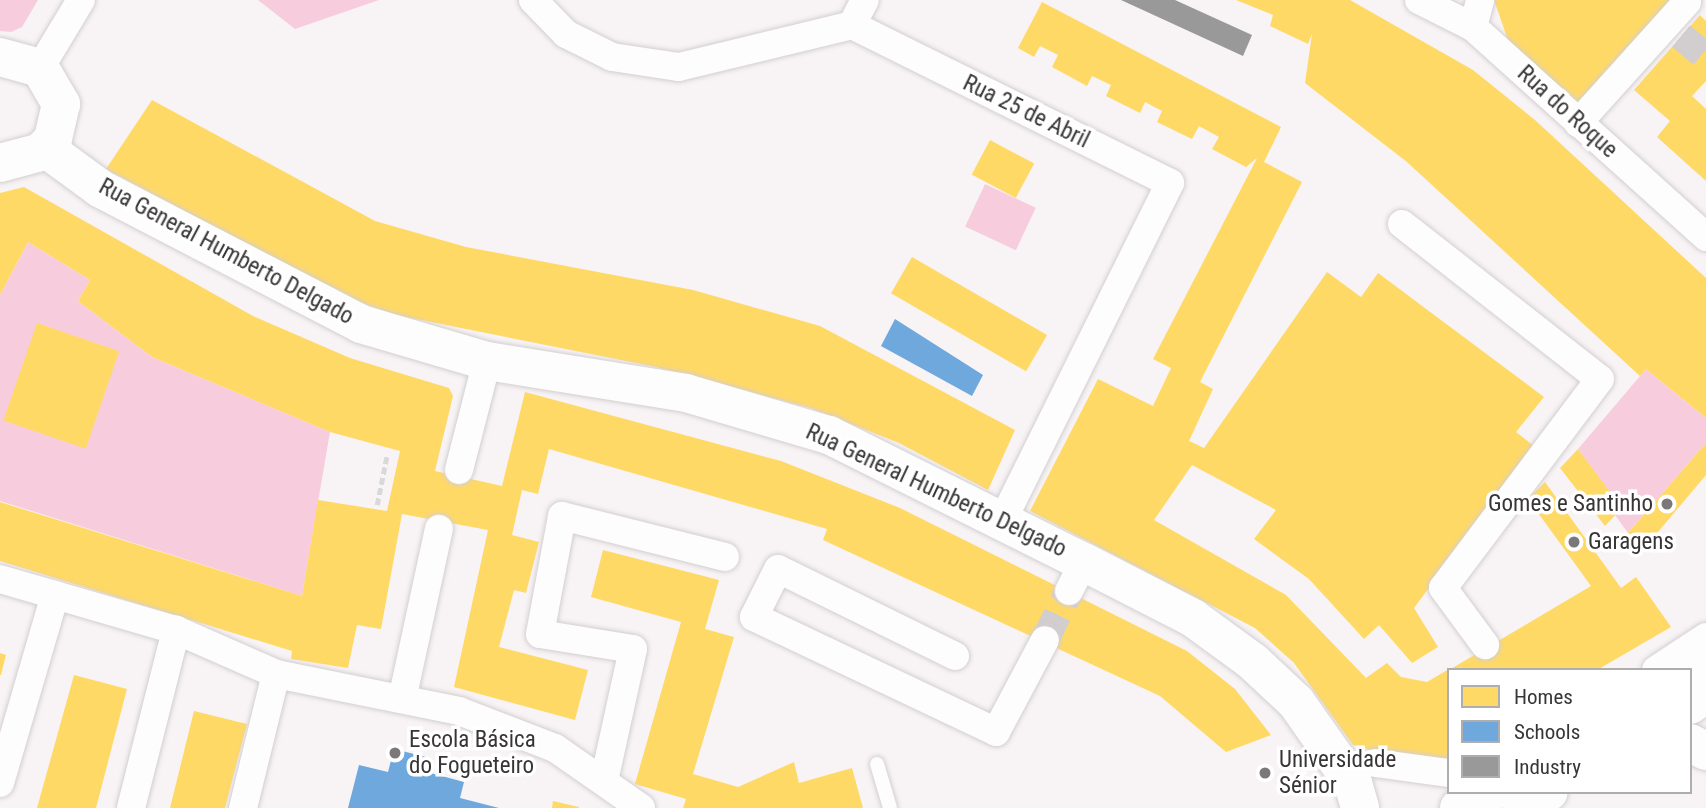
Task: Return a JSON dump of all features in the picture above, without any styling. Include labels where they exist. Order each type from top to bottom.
[{"type":"street","points":[[0,163],[26,161],[45,148],[60,122],[61,104],[13,58],[81,0]]},
{"type":"street","points":[[533,0],[566,34],[612,57],[679,67],[852,25],[865,0]]},
{"type":"street","name":"Rua do Roque","points":[[1419,0],[1477,13],[1578,123],[1706,237]]},
{"type":"street","points":[[1578,123],[1679,20]]},
{"type":"street","name":"Rua 25 de Abril","points":[[852,25],[1170,183],[1002,521]]},
{"type":"street","name":"Rua General Humberto Delgado","points":[[45,148],[102,189],[304,298],[361,324],[487,361],[686,393],[816,431],[1002,521],[1077,576],[1193,618],[1252,662],[1296,702],[1353,783],[1360,808]]},
{"type":"street","points":[[1402,224],[1600,379],[1443,588],[1485,645]]},
{"type":"street","points":[[459,470],[487,361]]},
{"type":"street","points":[[604,781],[633,649],[540,634],[562,516],[725,557]]},
{"type":"street","points":[[403,695],[439,529]]},
{"type":"street","points":[[955,656],[778,569],[754,617],[996,732],[1045,639]]},
{"type":"street","points":[[0,579],[176,630],[276,674],[403,695],[555,748],[641,808]]},
{"type":"street","points":[[0,783],[55,595]]},
{"type":"street","points":[[131,808],[176,630]]},
{"type":"street","points":[[1659,668],[1706,637]]},
{"type":"street","points":[[1688,668],[1706,656]]},
{"type":"street","points":[[243,808],[276,674]]},
{"type":"street","points":[[1375,762],[1432,775],[1447,773]]},
{"type":"street","points":[[1459,808],[1488,794]]},
{"type":"street","points":[[1522,808],[1546,794]]},
{"type":"lane","points":[[877,764],[890,808]]},
{"type":"path","points":[[377,505],[387,455]]},
{"type":"shaded area","points":[[0,0],[38,0],[22,27],[11,32],[0,31]]},
{"type":"shaded area","points":[[258,0],[379,0],[295,29]]},
{"type":"shaded area","points":[[985,184],[1036,208],[1016,250],[965,227]]},
{"type":"shaded area","points":[[28,242],[90,280],[78,301],[152,357],[330,432],[302,596],[0,501],[0,295]]},
{"type":"shaded area","points":[[1646,369],[1706,418],[1706,443],[1628,533],[1615,515],[1621,508],[1578,449]]},
{"type":"building: Homes","points":[[1236,0],[1350,0],[1473,70],[1535,120],[1706,278],[1706,418],[1646,369],[1640,376],[1407,162],[1305,83],[1312,34],[1308,44],[1270,26],[1273,15]]},
{"type":"building: Homes","points":[[1494,0],[1678,0],[1583,109],[1509,43]]},
{"type":"building: Homes","points":[[1042,2],[1281,127],[1264,162],[1302,182],[1200,382],[1213,389],[1189,441],[1204,448],[1327,272],[1361,297],[1378,273],[1544,397],[1516,432],[1534,446],[1414,608],[1438,647],[1412,663],[1379,625],[1364,639],[1309,579],[1254,539],[1276,510],[1192,465],[1154,520],[1286,595],[1366,678],[1387,663],[1401,677],[1427,682],[1447,670],[1447,758],[1431,767],[1353,745],[1294,663],[1255,628],[1030,511],[1098,379],[1153,406],[1171,368],[1153,359],[1257,158],[1246,167],[1212,149],[1219,137],[1199,126],[1192,139],[1157,122],[1162,111],[1145,102],[1140,113],[1106,96],[1111,85],[1092,76],[1087,86],[1052,67],[1058,55],[1040,46],[1034,57],[1018,48]]},
{"type":"building: Homes","points":[[1700,15],[1706,21],[1706,81],[1692,96],[1706,109],[1706,181],[1657,137],[1670,121],[1634,90]]},
{"type":"building: Homes","points":[[152,100],[375,221],[466,247],[693,290],[820,326],[1015,430],[988,490],[899,443],[811,408],[656,367],[396,315],[346,297],[106,169]]},
{"type":"building: Homes","points":[[990,140],[1034,163],[1016,198],[972,174]]},
{"type":"building: Homes","points":[[24,187],[253,316],[350,358],[449,388],[453,396],[435,471],[502,486],[525,392],[781,461],[900,508],[1187,651],[1235,689],[1271,735],[1226,752],[1160,696],[823,540],[827,529],[549,449],[538,494],[522,490],[512,535],[539,542],[526,593],[514,590],[499,647],[588,670],[575,720],[454,687],[488,530],[402,514],[381,629],[357,625],[348,668],[291,659],[292,651],[0,561],[0,502],[302,596],[318,500],[387,511],[400,451],[330,432],[152,357],[78,301],[90,280],[28,242],[0,295],[0,193]]},
{"type":"building: Homes","points":[[912,257],[1047,335],[1026,371],[891,293]]},
{"type":"building: Homes","points":[[37,323],[119,351],[86,449],[3,420]]},
{"type":"building: Homes","name":"Gomes e Santinho","points":[[1706,443],[1706,475],[1642,551],[1628,533]]},
{"type":"building: Homes","name":"Garagens","points":[[1578,449],[1622,508],[1605,526],[1560,468]]},
{"type":"building: Homes","points":[[1545,482],[1621,588],[1636,577],[1671,627],[1600,668],[1452,668],[1591,586],[1528,499]]},
{"type":"building: Homes","points":[[603,550],[719,580],[705,629],[734,637],[693,774],[738,787],[794,762],[799,783],[852,768],[863,808],[683,808],[686,799],[635,784],[681,622],[591,597]]},
{"type":"building: Homes","points":[[0,653],[6,655],[1,675],[0,675]]},
{"type":"building: Homes","points":[[74,675],[127,689],[96,808],[37,808]]},
{"type":"building: Homes","points":[[194,711],[247,724],[225,808],[170,808]]},
{"type":"building: Homes","points":[[553,801],[579,807],[579,808],[552,808]]},
{"type":"building: Schools","points":[[895,319],[983,375],[972,396],[881,346]]},
{"type":"building: Schools","points":[[394,749],[430,758],[427,772],[464,782],[460,798],[499,808],[348,808],[359,765],[388,772]]},
{"type":"building: Industry","points":[[1121,0],[1175,0],[1252,35],[1243,56]]},
{"type":"tunnel","points":[[1681,36],[1706,57]]},
{"type":"tunnel","points":[[1045,640],[1069,591]]},
{"type":"place","name":"Gomes e Santinho","points":[[1667,504]]},
{"type":"place","name":"Garagens","points":[[1574,542]]},
{"type":"place","name":"Escola Básica do Fogueteiro","points":[[395,753]]},
{"type":"place","name":"Universidade Sénior","points":[[1265,773]]}]
